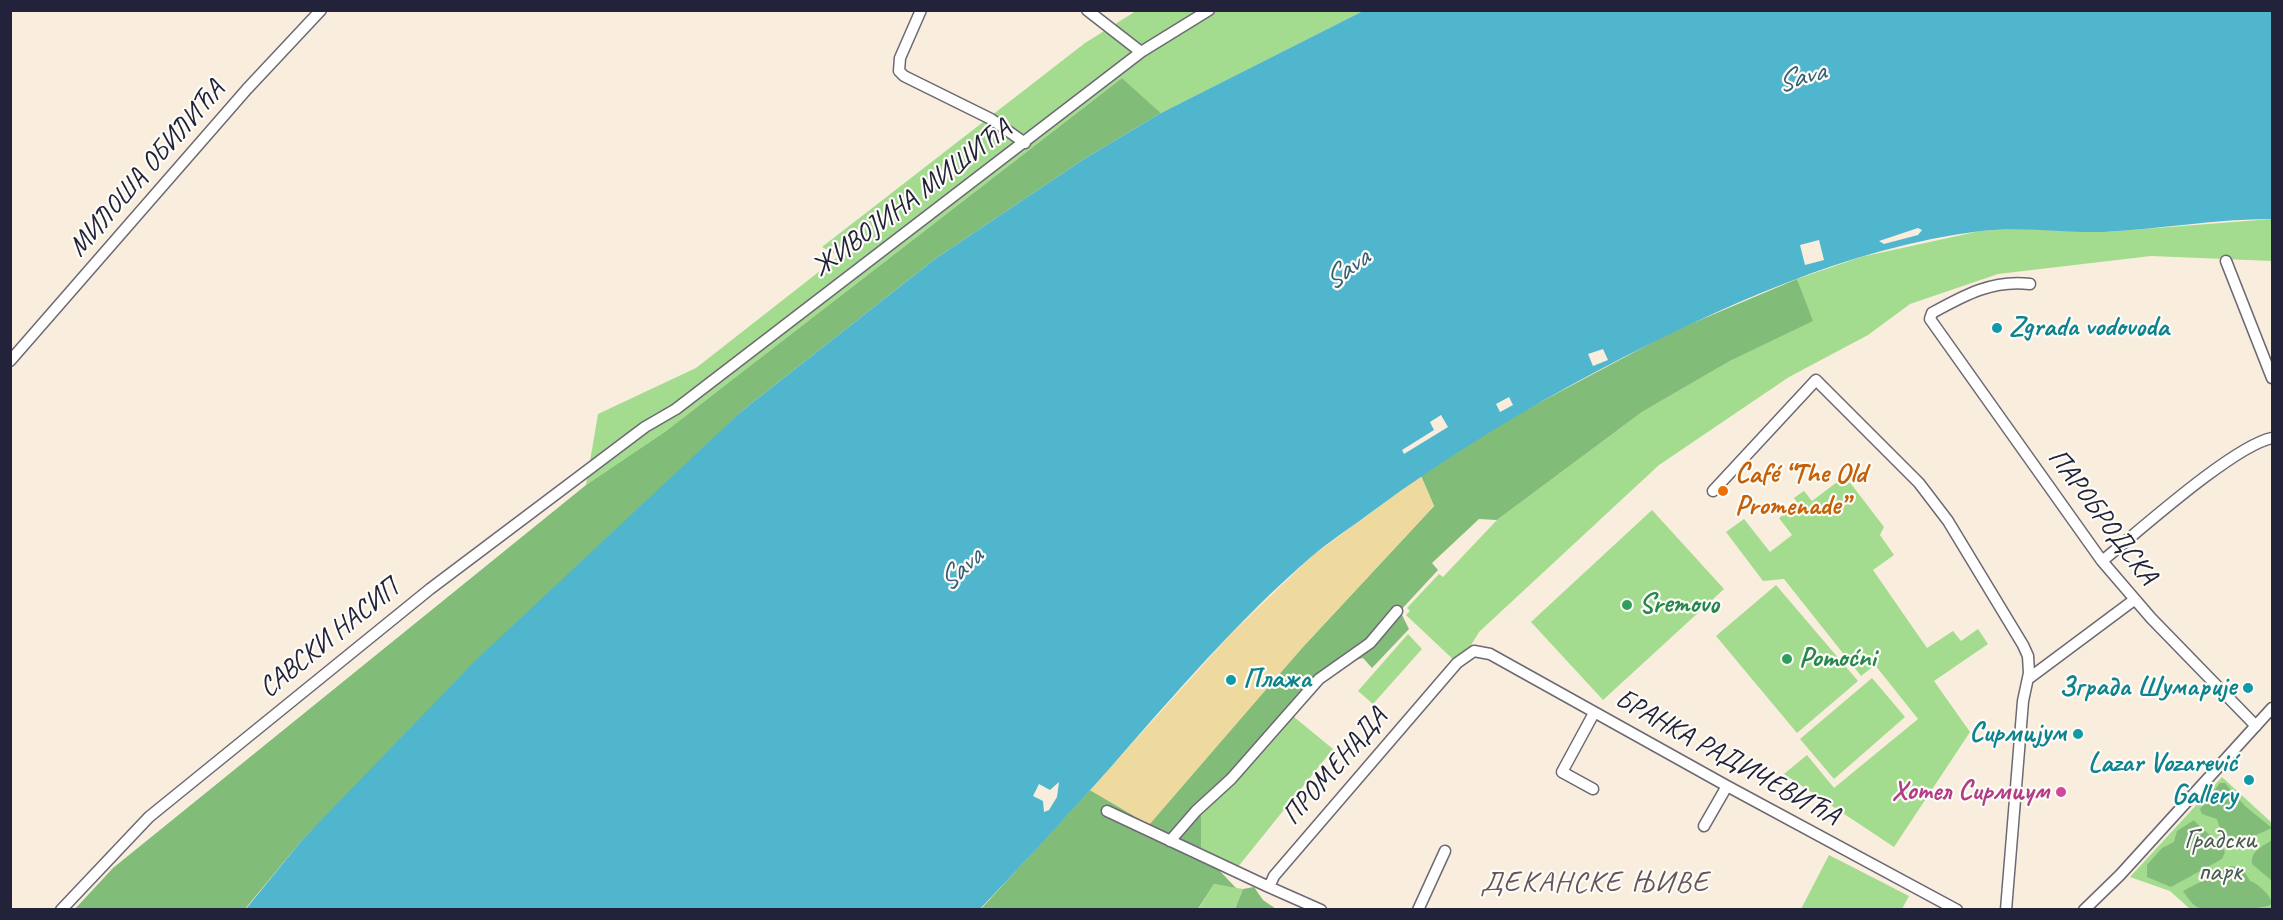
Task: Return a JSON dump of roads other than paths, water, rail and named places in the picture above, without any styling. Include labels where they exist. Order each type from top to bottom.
[{"type":"street","name":"МИЛОША ОБИЛИЋА","points":[[10,361],[247,89],[321,10]]},
{"type":"street","points":[[921,10],[900,58],[899,71],[991,119],[1025,144]]},
{"type":"street","points":[[1087,10],[1141,52]]},
{"type":"street","name":"ЖИВОЈИНА МИШИЋА","points":[[645,427],[676,409],[1025,144],[1141,52],[1204,12]]},
{"type":"street","points":[[2226,261],[2272,378]]},
{"type":"street","name":"ПАРОБРОДСКА","points":[[2030,284],[2009,282],[1970,292],[1932,313],[1930,319],[2102,561],[2134,600],[2256,726]]},
{"type":"street","points":[[1713,491],[1816,380],[1919,483],[1948,521],[2023,645],[2029,665],[2023,700],[2006,909]]},
{"type":"street","name":"САВСКИ НАСИП","points":[[61,909],[149,816],[430,590],[645,427]]},
{"type":"street","points":[[2102,561],[2211,474],[2250,447],[2272,438]]},
{"type":"street","points":[[2028,679],[2134,600]]},
{"type":"street","points":[[1170,841],[1196,811],[1231,779],[1291,707],[1319,679],[1370,643],[1397,611]]},
{"type":"street","name":"БРАНКА РАДИЧЕВИЋА","points":[[1474,651],[1490,654],[1727,786],[1957,909]]},
{"type":"street","name":"ПРОМЕНАДА","points":[[1269,887],[1288,857],[1458,663],[1474,651]]},
{"type":"street","points":[[2078,909],[2087,906],[2120,875],[2272,708]]},
{"type":"street","points":[[1593,789],[1562,772],[1594,713]]},
{"type":"street","points":[[1704,826],[1727,786]]},
{"type":"street","points":[[1107,812],[1313,908]]},
{"type":"street","points":[[1418,909],[1445,851]]},
{"type":"water","name":"Sava","points":[[1363,11],[2272,11],[2272,219],[2104,232],[1997,230],[1932,239],[1882,251],[1785,283],[1691,324],[1601,369],[1542,401],[1456,453],[1311,557],[1258,606],[1207,659],[1078,804],[980,909],[245,910],[302,840],[476,660],[743,410],[935,259],[1084,159],[1161,113]]},
{"type":"place","name":"Zgrada vodovoda","points":[[1997,328]]},
{"type":"place","name":"Café “The Old Promenade”","points":[[1723,491]]},
{"type":"place","name":"Sremovo","points":[[1627,605]]},
{"type":"place","name":"Pomoćni","points":[[1787,659]]},
{"type":"place","name":"Плажа","points":[[1231,680]]},
{"type":"place","name":"Зграда Шумарије","points":[[2248,688]]},
{"type":"place","name":"Сирмијум","points":[[2078,734]]},
{"type":"place","name":"Lazar Vozarević Gallery","points":[[2249,780]]},
{"type":"place","name":"Хотел Сирмиум","points":[[2061,792]]},
{"type":"district","name":"ДЕКАНСКЕ ЊИВЕ","points":[[1595,883]]},
{"type":"park label","name":"Градски парк","points":[[2220,857]]}]
